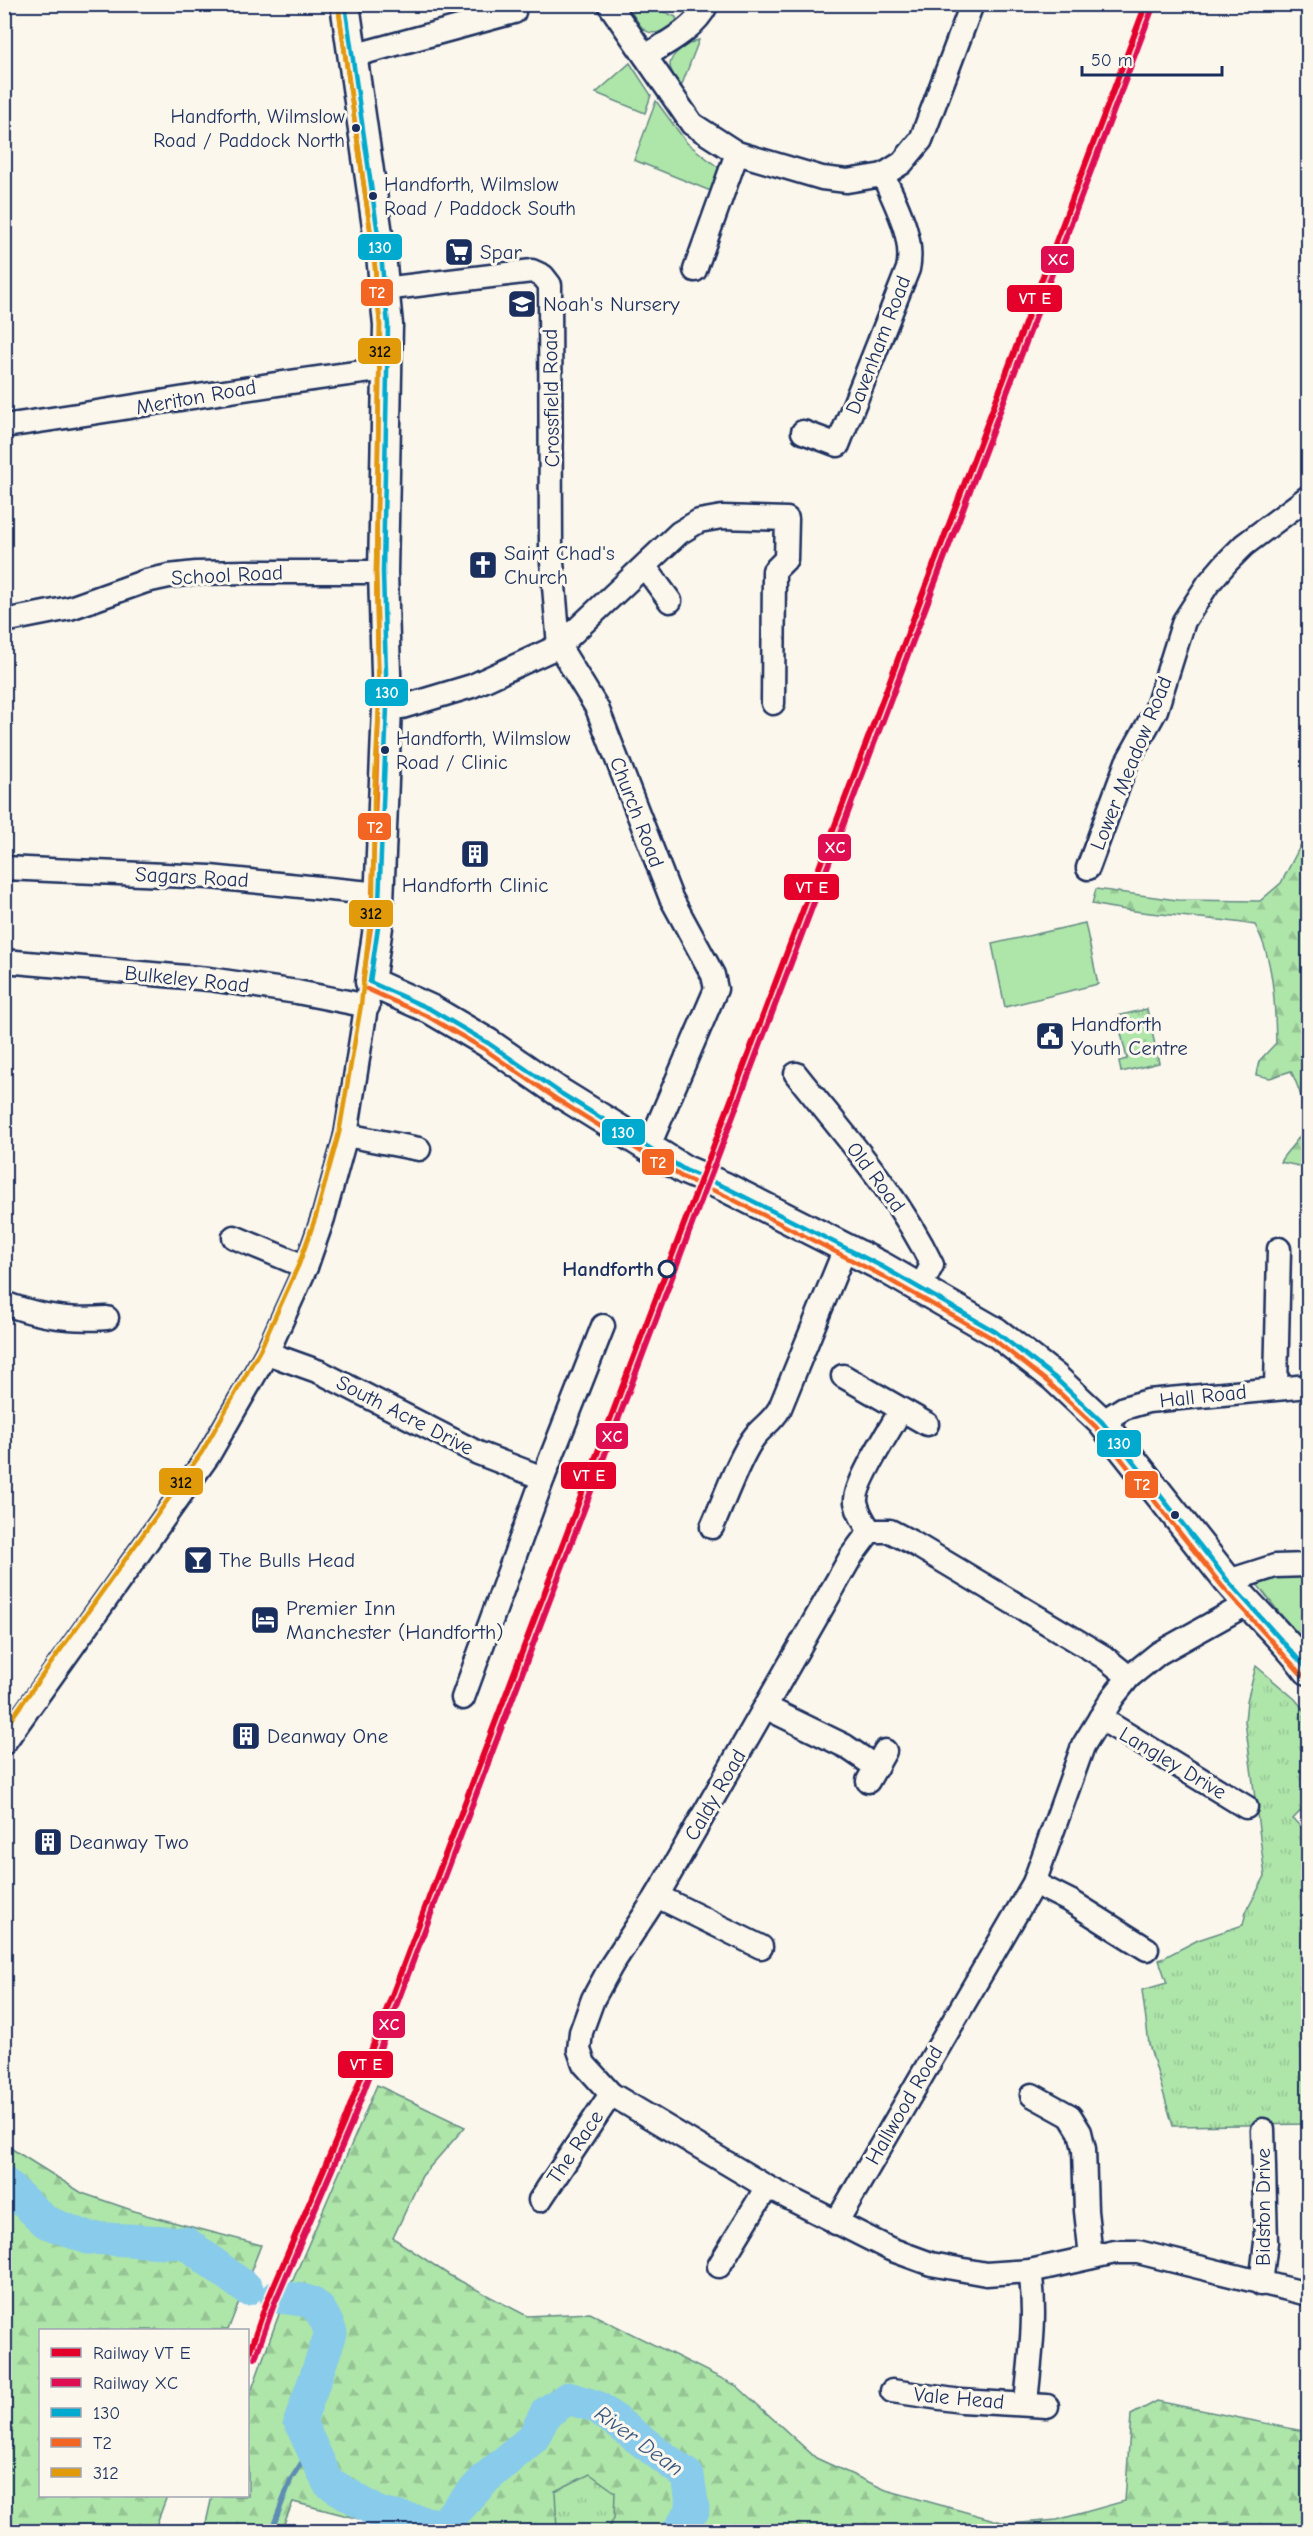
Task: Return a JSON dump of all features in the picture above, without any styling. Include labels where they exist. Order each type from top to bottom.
[{"type":"main road","points":[[345,4],[384,289],[388,369],[383,572],[387,707],[381,799],[378,927],[369,994],[430,1009],[488,1043],[562,1094],[657,1154],[969,1314],[1025,1353],[1102,1422],[1247,1604],[1285,1640],[1308,1670]]},
{"type":"street","points":[[609,4],[692,124],[737,153],[822,178],[847,181],[883,175],[902,163],[921,140],[972,4]]},
{"type":"street","points":[[645,56],[680,34],[704,11],[707,4]]},
{"type":"street","points":[[352,56],[514,12]]},
{"type":"street","points":[[695,270],[737,153]]},
{"type":"street","name":"Davenham Road","points":[[803,432],[838,445],[908,269],[911,255],[907,239],[883,175]]},
{"type":"street","name":"Crossfield Road","points":[[384,289],[532,271],[543,276],[549,285],[551,550],[559,646]]},
{"type":"street","name":"Meriton Road","points":[[4,426],[129,409],[291,381],[388,369]]},
{"type":"street","name":"Lower Meadow Road","points":[[1088,868],[1127,762],[1156,710],[1184,621],[1208,584],[1226,563],[1244,545],[1308,497]]},
{"type":"street","points":[[387,707],[402,707],[472,686],[559,646],[679,533],[699,521],[722,517],[787,519],[786,559],[774,571],[773,703]]},
{"type":"street","points":[[645,567],[670,601]]},
{"type":"street","name":"School Road","points":[[4,621],[70,608],[146,581],[169,576],[237,572],[383,572]]},
{"type":"street","name":"Church Road","points":[[559,646],[597,708],[657,837],[671,898],[713,975],[716,989],[657,1154]]},
{"type":"street","name":"Sagars Road","points":[[4,868],[210,877],[380,894]]},
{"type":"street","name":"Bulkeley Road","points":[[4,962],[209,979],[297,992],[369,994]]},
{"type":"street","points":[[4,1743],[208,1456],[267,1353],[306,1267],[323,1218],[346,1135],[369,994]]},
{"type":"street","name":"Old Road","points":[[796,1074],[879,1179],[916,1233],[932,1265],[920,1288]]},
{"type":"street","points":[[346,1135],[419,1149]]},
{"type":"street","points":[[234,1236],[306,1267]]},
{"type":"street","points":[[712,1527],[747,1449],[755,1435],[773,1420],[780,1408],[845,1249]]},
{"type":"street","points":[[1276,1388],[1279,1249]]},
{"type":"street","points":[[4,1303],[22,1310],[50,1316],[84,1320],[107,1318]]},
{"type":"street","points":[[463,1698],[543,1478],[603,1326]]},
{"type":"street","name":"South Acre Drive","points":[[267,1353],[320,1372],[478,1453],[543,1478]]},
{"type":"street","points":[[843,1376],[927,1424]]},
{"type":"street","name":"Hall Road","points":[[1102,1422],[1124,1408],[1148,1401],[1308,1386]]},
{"type":"street","points":[[901,1410],[860,1483],[856,1499],[859,1514],[870,1532],[890,1531],[913,1543],[1104,1657],[1129,1677]]},
{"type":"street","name":"Caldy Road","points":[[836,2223],[767,2187],[610,2094],[584,2064],[579,2050],[586,2014],[606,1974],[657,1896],[767,1708],[852,1555],[870,1532]]},
{"type":"street","points":[[1228,1581],[1275,1566],[1308,1564]]},
{"type":"street","name":"Hallwood Road","points":[[836,2223],[1034,1883],[1083,1746],[1100,1719],[1129,1677],[1159,1653],[1247,1604]]},
{"type":"street","points":[[767,1708],[845,1746],[877,1766]]},
{"type":"street","name":"Langley Drive","points":[[1100,1719],[1246,1807]]},
{"type":"street","points":[[1034,1883],[1072,1902],[1147,1949]]},
{"type":"street","points":[[657,1896],[761,1948]]},
{"type":"street","name":"The Race","points":[[540,2200],[610,2094]]},
{"type":"street","points":[[1032,2095],[1070,2116],[1080,2132],[1084,2149],[1090,2257]]},
{"type":"street","name":"Bidston Drive","points":[[1262,2284],[1266,2241],[1263,2130]]},
{"type":"street","points":[[718,2266],[767,2187]]},
{"type":"street","points":[[836,2223],[890,2249],[931,2264],[986,2274],[1030,2271],[1115,2252],[1138,2252],[1308,2294]]},
{"type":"street","name":"Vale Head","points":[[892,2391],[961,2400],[1036,2405],[1034,2296],[1030,2271]]},
{"type":"green space","points":[[627,5],[649,5],[676,17],[677,22],[667,29],[652,33],[642,27]]},
{"type":"green space","points":[[699,40],[681,87],[671,71],[670,63],[681,49]]},
{"type":"green space","points":[[630,63],[651,95],[645,113],[596,93]]},
{"type":"green space","points":[[656,101],[687,143],[719,168],[713,192],[634,160]]},
{"type":"green space","points":[[1308,831],[1308,1164],[1299,1166],[1280,1162],[1302,1133],[1304,1124],[1305,1115],[1301,1096],[1291,1071],[1270,1078],[1256,1075],[1259,1061],[1276,1043],[1270,967],[1255,925],[1132,911],[1092,904],[1096,889],[1177,900],[1260,901],[1281,883]]},
{"type":"green space","points":[[1085,923],[1098,984],[1005,1007],[992,944]]},
{"type":"green space","points":[[1147,1009],[1159,1063],[1121,1072],[1119,1061],[1127,1059],[1117,1016]]},
{"type":"green space","points":[[1308,1574],[1308,1649],[1256,1583],[1265,1576]]},
{"type":"green space","points":[[1256,1666],[1295,1699],[1308,1715],[1308,1803],[1293,1819],[1308,1834],[1308,2124],[1173,2126],[1149,2044],[1142,1990],[1167,1983],[1159,1960],[1198,1940],[1243,1925],[1246,1912],[1265,1876],[1245,1721],[1247,1701]]},
{"type":"green space","points":[[377,2085],[465,2127],[422,2176],[393,2238],[449,2275],[527,2316],[590,2313],[737,2386],[816,2458],[886,2490],[1009,2524],[1057,2520],[1125,2501],[1131,2415],[1157,2401],[1308,2432],[1308,2531],[1262,2531],[1229,2522],[1198,2532],[410,2532],[293,2502],[281,2531],[204,2532],[212,2497],[249,2497],[249,2397],[283,2303]]},
{"type":"green space","points":[[4,2144],[82,2193],[146,2215],[261,2245],[228,2329],[39,2329],[39,2497],[167,2497],[154,2531],[11,2532],[5,2527]]},
{"type":"green space","points":[[590,2474],[615,2492],[614,2518],[607,2531],[557,2530],[555,2491]]},
{"type":"waterway","name":"River Dean","points":[[4,2183],[46,2222],[88,2238],[186,2243],[247,2289]]},
{"type":"waterway","name":"River Dean","points":[[276,2297],[312,2303],[322,2313],[331,2333],[300,2422],[328,2482],[380,2514],[442,2526],[485,2479],[533,2438],[546,2413],[568,2398],[597,2407],[688,2476],[693,2509],[678,2532]]},
{"type":"waterway","points":[[271,2532],[291,2479],[313,2445]]},
{"type":"transit line","name":"130","points":[[345,4],[381,255],[388,325],[383,572],[387,707],[378,927],[370,982]]},
{"type":"transit line","points":[[249,2353],[266,2304],[344,2122],[1146,4]]},
{"type":"transit line","name":"T2","points":[[338,5],[374,256],[380,325],[376,572],[379,707],[371,926],[363,981]]},
{"type":"transit line","name":"312","points":[[4,1729],[202,1452],[260,1350],[299,1264],[316,1216],[339,1133],[361,1005],[373,894],[374,799],[379,707],[376,572],[380,325],[374,256],[338,5]]},
{"type":"transit line","name":"130","points":[[370,982],[430,1009],[488,1043],[562,1094],[685,1170],[725,1187],[881,1266],[996,1332],[1054,1377],[1102,1422],[1228,1581],[1308,1670]]},
{"type":"transit line","name":"T2","points":[[367,989],[427,1016],[484,1049],[558,1100],[682,1177],[722,1194],[877,1273],[992,1338],[1049,1383],[1096,1427],[1222,1586],[1302,1675]]},
{"type":"rail line","name":"XC","points":[[255,2358],[273,2307],[351,2125],[1153,7]]},
{"type":"place","name":"Handforth, Wilmslow Road / Paddock North","points":[[356,128]]},
{"type":"place","name":"Handforth, Wilmslow Road / Paddock South","points":[[373,196]]},
{"type":"place","name":"Spar","points":[[459,252]]},
{"type":"place","name":"Noah's Nursery","points":[[522,304]]},
{"type":"place","name":"Saint Chad's Church","points":[[483,565]]},
{"type":"place","name":"Handforth, Wilmslow Road / Clinic","points":[[385,750]]},
{"type":"place","name":"Handforth Clinic","points":[[475,854]]},
{"type":"place","name":"Handforth Youth Centre","points":[[1050,1036]]},
{"type":"place","name":"Handforth","points":[[667,1269]]},
{"type":"place","name":"The Bulls Head","points":[[198,1560]]},
{"type":"place","name":"Premier Inn Manchester (Handforth)","points":[[265,1620]]},
{"type":"place","name":"Deanway One","points":[[246,1736]]},
{"type":"place","name":"Deanway Two","points":[[48,1842]]}]
